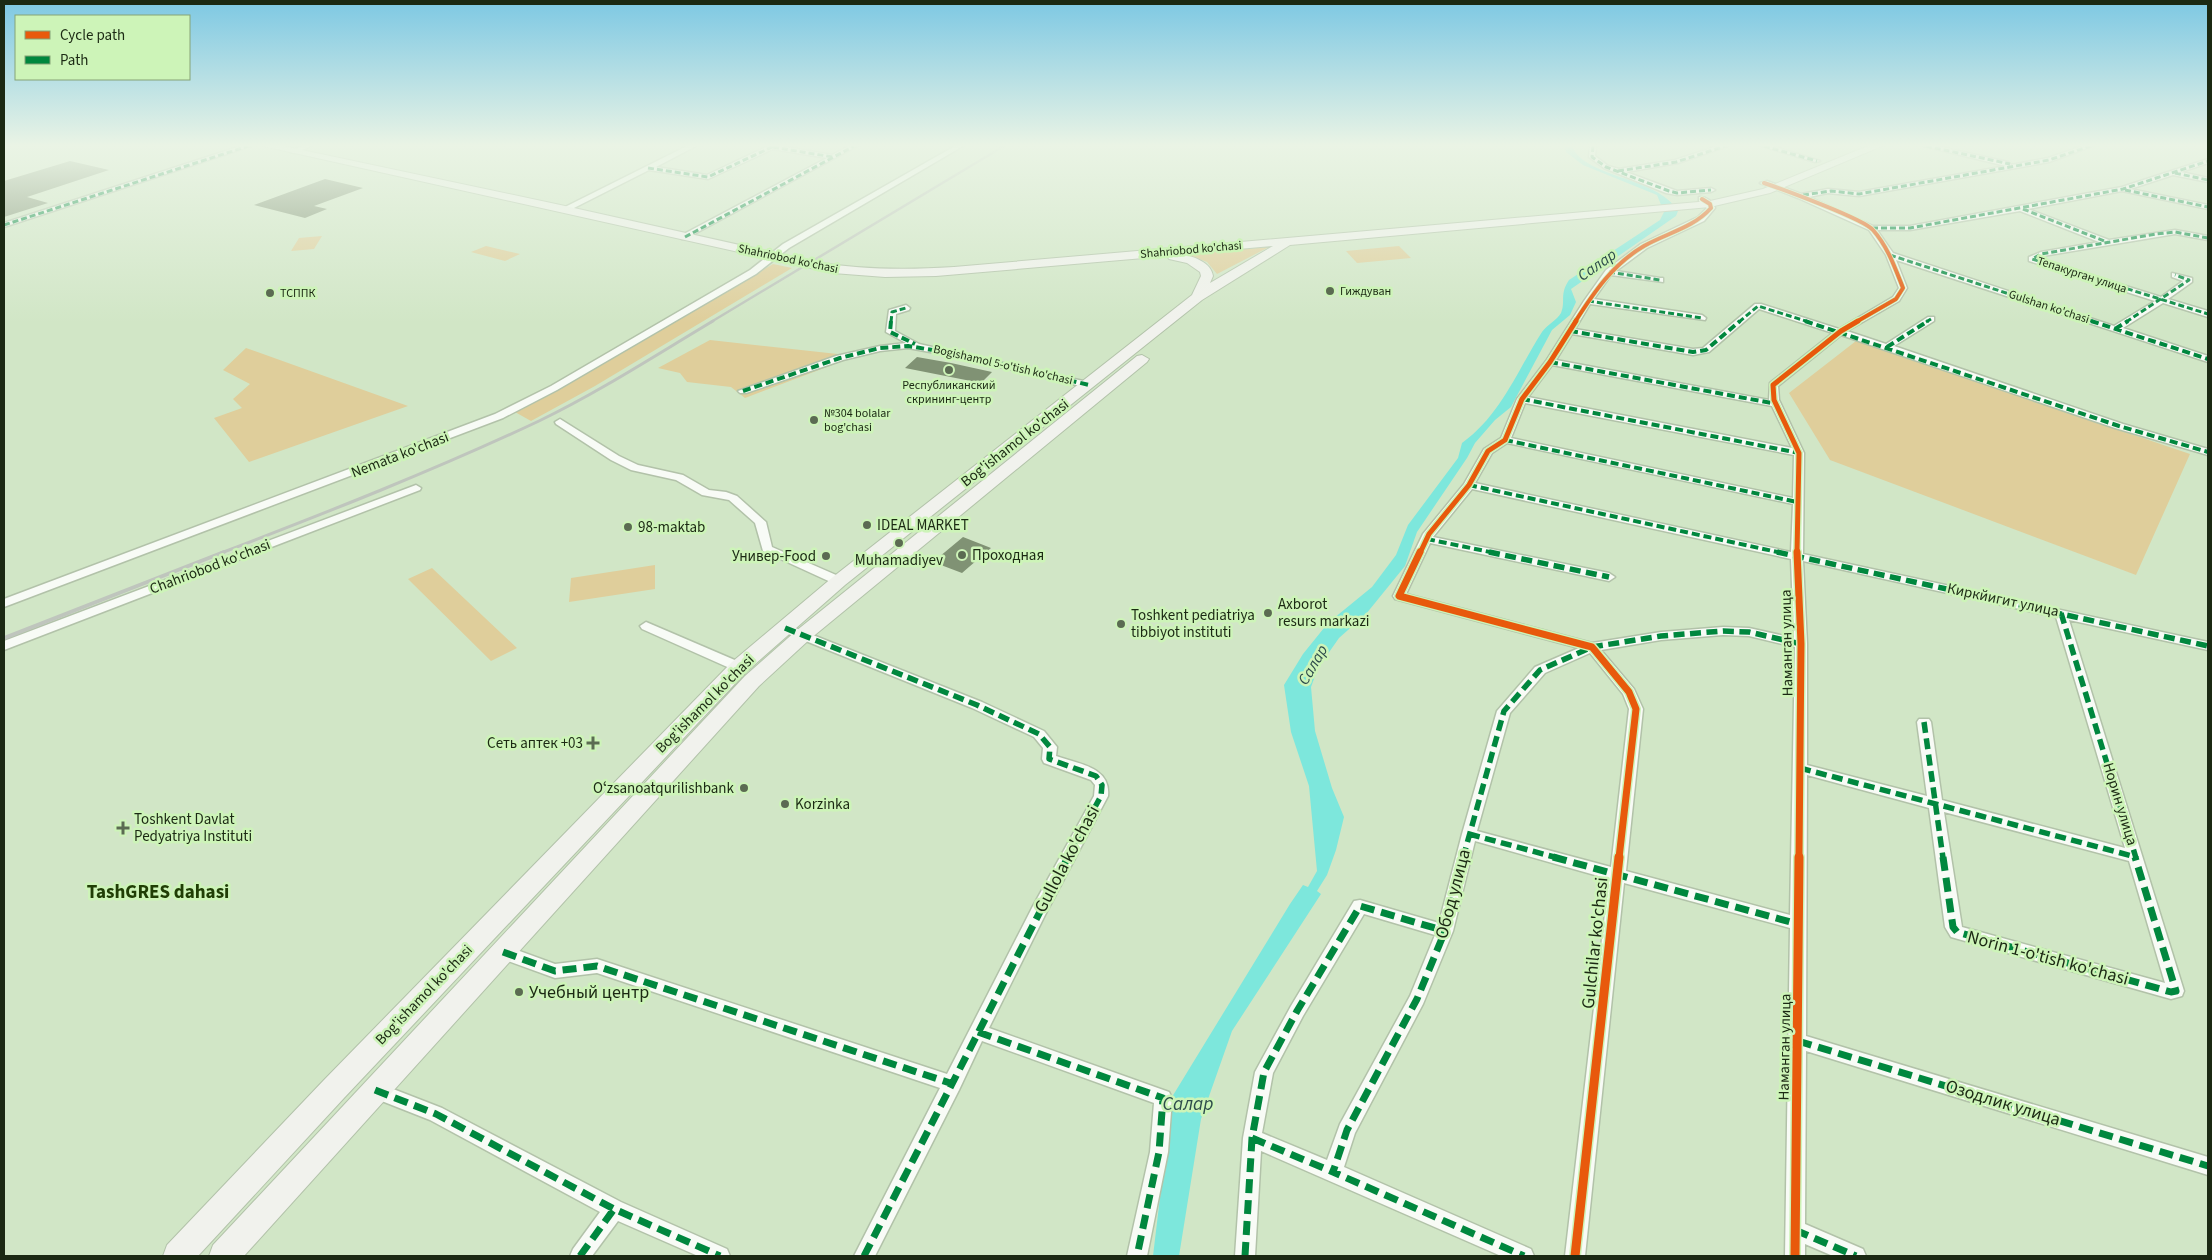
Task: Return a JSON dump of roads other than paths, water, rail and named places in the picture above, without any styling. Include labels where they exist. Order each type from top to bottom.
[{"type":"main road","name":"Shahriobod ko'chasi","points":[[555,205],[776,254],[843,271],[898,274],[1142,255],[1311,237]]},
{"type":"main road","points":[[1311,237],[1670,205]]},
{"type":"main road","name":"Bog'ishamol ko'chasi","points":[[178,1256],[334,1089],[739,668],[794,631],[1158,338],[1198,297],[1234,273],[1291,241],[1311,237]]},
{"type":"main road","name":"Bog'ishamol ko'chasi","points":[[1036,436],[1089,386],[1251,275],[1311,237]]},
{"type":"main road","name":"Shahriobod ko'chasi","points":[[776,254],[851,265],[905,269],[1291,241]]},
{"type":"main road","points":[[1142,255],[1178,256],[1201,265],[1206,270],[1207,276],[1198,297]]},
{"type":"main road","name":"Bog'ishamol ko'chasi","points":[[224,1256],[752,681],[839,581],[998,467]]},
{"type":"main road","points":[[334,1089],[369,1096]]},
{"type":"street","points":[[4,225],[66,205]]},
{"type":"street","points":[[569,208],[575,205]]},
{"type":"street","points":[[690,235],[744,205]]},
{"type":"street","name":"Nemata ko'chasi","points":[[4,603],[499,416],[554,388],[745,277],[776,254],[860,205]]},
{"type":"street","points":[[1592,647],[1399,596],[1427,539],[1469,485],[1488,452],[1505,440],[1522,399],[1550,362],[1588,301],[1609,272],[1644,246],[1701,219],[1709,213],[1702,205]]},
{"type":"street","points":[[1821,205],[1872,228],[1910,228],[2044,205]]},
{"type":"street","name":"Тепакурган улица","points":[[2023,209],[2107,242]]},
{"type":"street","name":"Наманган улица","points":[[1795,1256],[1801,644],[1797,555],[1799,453],[1772,394],[1774,385],[1841,331],[1896,299],[1902,292],[1903,284],[1890,255],[1872,228]]},
{"type":"street","name":"Тепакурган улица","points":[[2208,238],[2175,232],[2041,254],[2032,259],[2208,314]]},
{"type":"street","name":"Gulshan ko'chasi","points":[[1890,255],[2208,359]]},
{"type":"street","points":[[1609,272],[1660,280]]},
{"type":"street","points":[[2115,328],[2162,300],[2189,280],[2175,275]]},
{"type":"street","points":[[1588,301],[1702,318]]},
{"type":"street","points":[[1570,331],[1693,352],[1706,350],[1758,306],[1841,331],[2119,426],[2208,452]]},
{"type":"street","points":[[906,308],[892,312],[890,332],[917,345]]},
{"type":"street","points":[[1887,347],[1931,319]]},
{"type":"street","points":[[743,391],[868,350],[917,345]]},
{"type":"street","name":"Bogishamol 5-o'tish ko'chasi","points":[[917,345],[1005,363],[1089,386]]},
{"type":"street","points":[[1550,362],[1777,404]]},
{"type":"street","points":[[1522,399],[1799,453]]},
{"type":"street","points":[[560,422],[615,458],[635,468],[679,477],[706,493],[726,495],[733,498],[760,522],[767,549],[839,581]]},
{"type":"street","points":[[1505,440],[1797,502]]},
{"type":"street","name":"Киркйигит улица","points":[[1469,485],[2208,646]]},
{"type":"street","name":"Chahriobod ko'chasi","points":[[4,646],[416,488]]},
{"type":"street","points":[[1427,539],[1609,577]]},
{"type":"street","name":"Норин улица","points":[[2061,613],[2177,988],[2176,991],[2171,992]]},
{"type":"street","points":[[646,626],[739,668]]},
{"type":"street","name":"Gullola ko'chasi","points":[[794,631],[977,705],[1039,734],[1050,747],[1049,759],[1096,776],[1102,785],[1101,796],[864,1256]]},
{"type":"street","name":"Обод улица","points":[[1333,1172],[1347,1130],[1417,999],[1445,930],[1469,834],[1504,712],[1540,670],[1592,647],[1661,636],[1723,631],[1749,632],[1801,644]]},
{"type":"street","name":"Gulchilar ko'chasi","points":[[1575,1256],[1636,709],[1629,692],[1592,647]]},
{"type":"street","name":"Norin 1-o'tish ko'chasi","points":[[1924,722],[1952,927],[1957,932],[2171,992]]},
{"type":"street","points":[[1800,768],[2136,857]]},
{"type":"street","points":[[1469,834],[1798,924]]},
{"type":"street","points":[[1245,1256],[1252,1138],[1264,1072],[1297,1011],[1360,906],[1445,930]]},
{"type":"street","points":[[503,952],[555,971],[597,966],[953,1084]]},
{"type":"street","points":[[978,1032],[1162,1098],[1159,1152],[1137,1256]]},
{"type":"street","name":"Озодлик улица","points":[[1798,1041],[2208,1166]]},
{"type":"street","points":[[369,1096],[436,1114],[614,1208],[720,1256]]},
{"type":"street","points":[[1252,1138],[1524,1256]]},
{"type":"street","points":[[580,1256],[614,1208]]},
{"type":"street","points":[[1795,1230],[1856,1256]]},
{"type":"water","name":"Салар","points":[[1661,205],[1673,205],[1678,211],[1676,216],[1571,289],[1576,302],[1570,315],[1552,330],[1511,407],[1495,420],[1475,443],[1417,532],[1405,566],[1366,614],[1339,638],[1318,668],[1311,687],[1315,731],[1332,788],[1344,817],[1336,850],[1327,875],[1317,891],[1321,894],[1232,1031],[1201,1119],[1179,1256],[1153,1256],[1172,1097],[1290,904],[1303,885],[1308,887],[1317,871],[1309,786],[1291,732],[1284,685],[1303,654],[1328,623],[1372,587],[1396,555],[1408,525],[1458,458],[1462,443],[1476,432],[1498,406],[1542,332],[1561,313],[1563,294],[1569,280],[1660,220],[1664,212]]},
{"type":"railway","points":[[711,322],[906,205]]},
{"type":"railway","points":[[221,553],[381,490],[539,421],[605,386],[713,321]]},
{"type":"railway","points":[[4,638],[224,552]]},
{"type":"place","name":"Гиждуван","points":[[1330,291]]},
{"type":"place","name":"ТСППК","points":[[270,293]]},
{"type":"place","name":"Республиканский скрининг-центр","points":[[949,370]]},
{"type":"place","name":"№304 bolalar bog'chasi","points":[[814,420]]},
{"type":"place","name":"IDEAL MARKET","points":[[867,525]]},
{"type":"place","name":"98-maktab","points":[[628,527]]},
{"type":"place","name":"Muhamadiyev","points":[[899,543]]},
{"type":"place","name":"Проходная","points":[[962,555]]},
{"type":"place","name":"Универ-Food","points":[[826,556]]},
{"type":"place","name":"Axborot resurs markazi","points":[[1268,613]]},
{"type":"place","name":"Toshkent pediatriya tibbiyot instituti","points":[[1121,624]]},
{"type":"place","name":"Сеть аптек +03","points":[[593,743]]},
{"type":"place","name":"Oʻzsanoatqurilishbank","points":[[744,788]]},
{"type":"place","name":"Korzinka","points":[[785,804]]},
{"type":"place","name":"Toshkent Davlat Pedyatriya Instituti","points":[[123,828]]},
{"type":"place","name":"Учебный центр","points":[[519,992]]},
{"type":"district","name":"TashGRES dahasi","points":[[158,892]]}]
